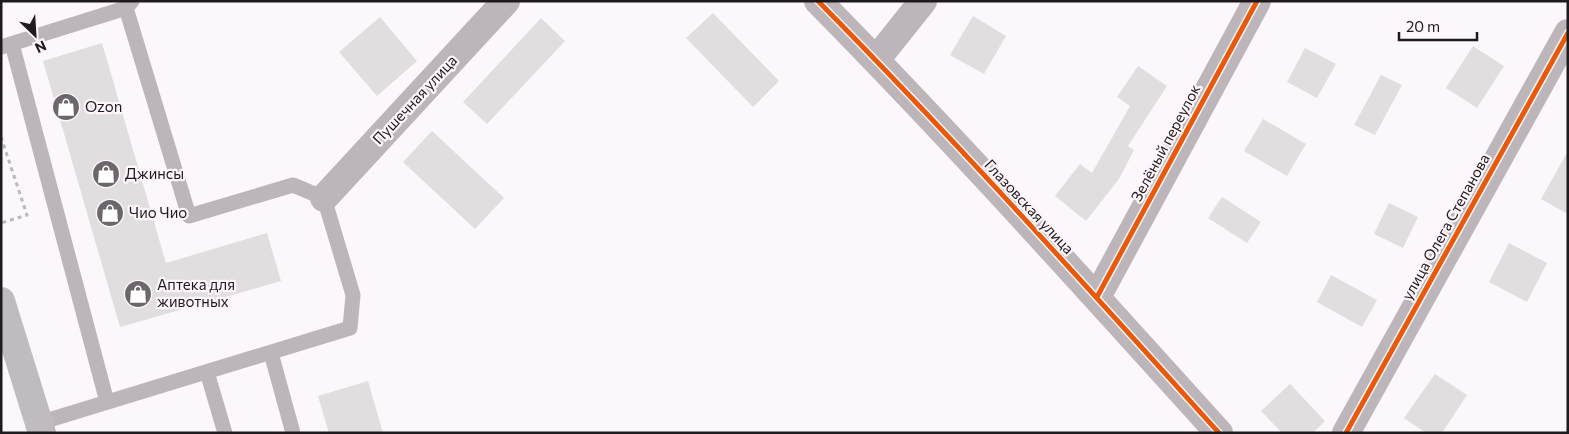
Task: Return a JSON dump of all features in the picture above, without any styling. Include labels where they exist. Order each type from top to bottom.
[{"type":"main road","points":[[2,304],[41,428]]},
{"type":"street","name":"Пушечная улица","points":[[324,198],[506,1]]},
{"type":"street","name":"Глазовская улица","points":[[818,1],[876,60],[1219,433]]},
{"type":"street","points":[[876,60],[923,1]]},
{"type":"street","name":"Зелёный переулок","points":[[1096,298],[1257,1]]},
{"type":"street","name":"улица Олега Степанова","points":[[1346,433],[1568,34]]},
{"type":"lane","points":[[41,428],[107,402],[350,328],[353,295],[324,198],[293,185],[189,216],[129,5],[7,46],[107,402]]},
{"type":"lane","points":[[270,353],[293,433]]},
{"type":"lane","points":[[207,372],[225,433]]},
{"type":"path","points":[[1,137],[27,215],[1,223]]},
{"type":"building","points":[[713,13],[779,81],[753,107],[686,38]]},
{"type":"building","points":[[973,16],[1006,36],[984,74],[950,55]]},
{"type":"building","points":[[380,17],[417,61],[377,96],[339,52]]},
{"type":"building","points":[[541,18],[565,41],[487,124],[463,102]]},
{"type":"building","points":[[102,43],[166,263],[267,233],[281,281],[120,327],[43,61]]},
{"type":"building","points":[[1473,46],[1504,66],[1477,108],[1446,88]]},
{"type":"building","points":[[1305,48],[1336,64],[1317,98],[1287,82]]},
{"type":"building","points":[[1138,66],[1167,86],[1128,146],[1134,150],[1119,179],[1086,221],[1055,196],[1080,164],[1092,173],[1130,106],[1117,97]]},
{"type":"building","points":[[1381,75],[1402,85],[1375,135],[1354,125]]},
{"type":"building","points":[[1263,119],[1306,144],[1287,176],[1244,151]]},
{"type":"building","points":[[432,131],[504,198],[475,229],[403,162]]},
{"type":"building","points":[[1568,151],[1568,214],[1541,199]]},
{"type":"building","points":[[1222,197],[1261,222],[1247,243],[1208,218]]},
{"type":"building","points":[[1389,203],[1418,217],[1403,248],[1374,234]]},
{"type":"building","points":[[1509,243],[1547,263],[1527,302],[1489,282]]},
{"type":"building","points":[[1331,275],[1377,300],[1362,327],[1317,302]]},
{"type":"building","points":[[1435,374],[1467,395],[1442,433],[1426,433],[1404,418]]},
{"type":"building","points":[[368,381],[383,433],[329,433],[318,396]]},
{"type":"building","points":[[1290,384],[1325,421],[1313,433],[1282,433],[1261,411]]},
{"type":"cycle path","points":[[818,1],[971,161],[1219,433]]},
{"type":"cycle path","points":[[1097,297],[1257,1]]},
{"type":"cycle path","points":[[1346,433],[1568,33]]},
{"type":"place","name":"Ozon","points":[[66,107]]},
{"type":"place","name":"Джинсы","points":[[106,174]]},
{"type":"place","name":"Чио Чио","points":[[110,213]]},
{"type":"place","name":"Аптека для животных","points":[[138,294]]}]
